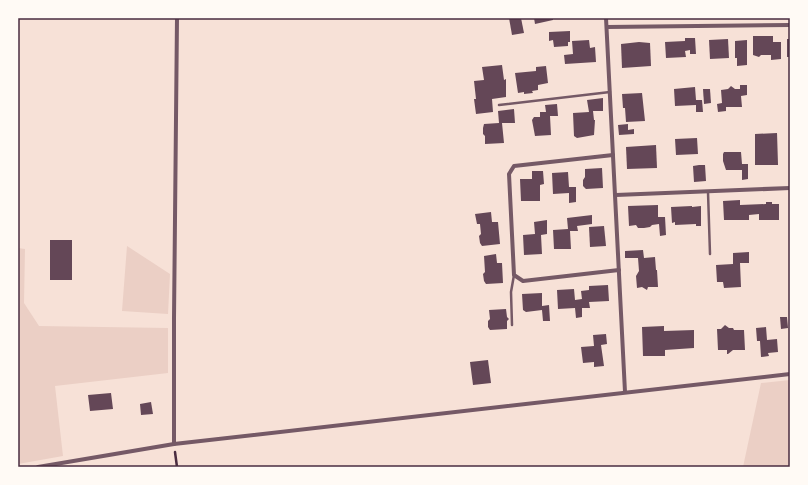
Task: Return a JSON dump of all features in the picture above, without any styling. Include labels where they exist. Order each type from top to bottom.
[{"type":"street","points":[[174,444],[178,18]]},
{"type":"street","points":[[606,18],[625,392]]},
{"type":"street","points":[[607,27],[790,25]]},
{"type":"street","points":[[613,155],[514,166],[509,174],[514,275],[523,281],[619,270]]},
{"type":"street","points":[[616,195],[790,188]]},
{"type":"street","points":[[38,467],[174,444],[790,374]]},
{"type":"lane","points":[[499,105],[610,92]]},
{"type":"lane","points":[[708,191],[710,254]]},
{"type":"lane","points":[[512,325],[511,292],[514,275]]},
{"type":"path","points":[[174,444],[177,467]]},
{"type":"shaded area","points":[[127,246],[170,274],[168,314],[122,311]]},
{"type":"shaded area","points":[[18,248],[25,249],[24,303],[39,326],[168,328],[168,373],[55,386],[63,456],[18,464]]},
{"type":"shaded area","points":[[790,380],[790,467],[743,467],[761,383]]},
{"type":"building","points":[[509,18],[521,18],[524,33],[512,35]]},
{"type":"building","points":[[534,18],[553,18],[553,20],[535,24]]},
{"type":"building","points":[[570,31],[570,42],[568,42],[568,46],[554,47],[553,40],[549,41],[549,32]]},
{"type":"building","points":[[753,36],[773,36],[773,42],[781,42],[781,59],[771,60],[771,55],[761,55],[759,57],[753,55]]},
{"type":"building","points":[[685,38],[695,38],[696,54],[690,54],[690,50],[685,51],[686,57],[666,58],[665,42],[685,41]]},
{"type":"building","points":[[728,39],[729,58],[710,59],[709,40]]},
{"type":"building","points":[[787,39],[790,39],[790,57],[787,57]]},
{"type":"building","points":[[589,40],[590,48],[595,47],[596,62],[565,64],[564,55],[573,54],[572,41]]},
{"type":"building","points":[[747,40],[747,65],[737,66],[737,58],[735,58],[735,41]]},
{"type":"building","points":[[639,42],[650,43],[651,66],[622,68],[621,44]]},
{"type":"building","points":[[502,65],[504,80],[506,79],[506,97],[492,99],[493,112],[476,114],[474,81],[484,80],[482,67]]},
{"type":"building","points":[[546,66],[548,83],[538,85],[538,90],[532,91],[533,93],[518,93],[515,73],[536,71],[536,67]]},
{"type":"building","points":[[740,85],[747,85],[747,95],[741,96],[742,107],[726,107],[726,111],[718,112],[717,104],[722,103],[721,90],[728,89],[731,86],[735,89],[740,89]]},
{"type":"building","points":[[695,87],[696,100],[702,100],[703,112],[696,112],[696,105],[675,106],[674,89]]},
{"type":"building","points":[[703,89],[710,89],[711,103],[704,104]]},
{"type":"building","points":[[642,93],[645,121],[626,122],[622,94]]},
{"type":"building","points":[[603,98],[603,111],[593,111],[595,120],[594,135],[577,138],[574,136],[573,113],[589,112],[587,100]]},
{"type":"building","points":[[557,104],[558,116],[550,116],[551,135],[535,136],[532,120],[534,117],[540,117],[540,112],[546,112],[545,105]]},
{"type":"building","points":[[514,109],[515,123],[502,123],[504,143],[485,144],[485,136],[483,134],[484,124],[499,123],[498,111]]},
{"type":"building","points":[[628,124],[628,130],[634,129],[634,134],[619,135],[618,125]]},
{"type":"building","points":[[777,133],[778,165],[755,165],[755,134]]},
{"type":"building","points":[[697,138],[698,154],[676,155],[675,139]]},
{"type":"building","points":[[656,145],[657,168],[627,169],[626,147]]},
{"type":"building","points":[[724,152],[741,152],[742,164],[748,164],[748,179],[742,180],[742,170],[726,170],[723,161]]},
{"type":"building","points":[[705,165],[706,181],[694,182],[693,166]]},
{"type":"building","points":[[602,168],[603,188],[586,189],[583,186],[585,169]]},
{"type":"building","points":[[532,171],[543,171],[544,184],[540,185],[540,201],[521,201],[520,179],[532,179]]},
{"type":"building","points":[[568,172],[569,187],[576,187],[576,202],[569,203],[569,193],[553,194],[552,173]]},
{"type":"building","points":[[740,200],[740,205],[766,204],[766,202],[779,204],[779,220],[759,220],[759,214],[749,215],[749,220],[724,220],[723,201]]},
{"type":"building","points":[[658,205],[658,217],[665,217],[666,235],[660,236],[659,224],[644,228],[638,228],[636,225],[629,226],[628,206]]},
{"type":"building","points":[[701,206],[701,226],[696,226],[696,224],[675,225],[675,222],[672,223],[671,207]]},
{"type":"building","points":[[491,212],[492,222],[498,222],[500,244],[482,246],[479,236],[481,234],[480,224],[477,224],[475,214]]},
{"type":"building","points":[[592,215],[592,224],[577,226],[578,231],[570,231],[571,249],[554,249],[553,230],[568,229],[567,218]]},
{"type":"building","points":[[547,220],[547,234],[541,235],[542,254],[524,255],[523,235],[535,234],[534,222]]},
{"type":"building","points":[[604,226],[606,246],[590,247],[589,227]]},
{"type":"building","points":[[50,240],[72,240],[72,280],[50,280]]},
{"type":"building","points":[[643,250],[644,258],[655,257],[657,270],[658,287],[648,287],[647,290],[642,287],[637,288],[636,276],[639,271],[638,258],[625,258],[625,251]]},
{"type":"building","points":[[749,252],[749,263],[740,263],[741,287],[724,288],[723,282],[717,282],[716,265],[733,264],[733,253]]},
{"type":"building","points":[[496,254],[497,263],[502,263],[503,283],[486,284],[483,274],[485,272],[484,256]]},
{"type":"building","points":[[608,285],[609,301],[589,302],[590,308],[582,308],[582,317],[576,318],[575,308],[558,309],[557,290],[574,289],[575,300],[582,299],[581,291],[589,290],[589,286]]},
{"type":"building","points":[[542,293],[542,306],[549,305],[550,321],[543,321],[542,310],[526,312],[523,310],[522,294]]},
{"type":"building","points":[[506,309],[507,317],[509,319],[507,321],[507,329],[490,330],[488,327],[488,321],[490,319],[489,310]]},
{"type":"building","points":[[780,317],[787,317],[788,328],[781,329]]},
{"type":"building","points":[[725,325],[729,328],[733,328],[734,330],[744,330],[745,350],[733,350],[727,354],[727,350],[718,350],[717,329],[721,329]]},
{"type":"building","points":[[664,326],[664,331],[694,330],[694,348],[665,350],[665,356],[643,356],[642,327]]},
{"type":"building","points":[[766,327],[767,340],[777,339],[778,352],[768,353],[769,356],[761,357],[760,341],[757,341],[756,328]]},
{"type":"building","points":[[606,334],[607,344],[601,345],[604,366],[594,367],[594,362],[583,363],[581,347],[594,346],[593,335]]},
{"type":"building","points":[[488,360],[491,383],[473,385],[470,362]]},
{"type":"building","points":[[111,393],[113,409],[90,411],[88,395]]},
{"type":"building","points":[[151,402],[153,414],[141,415],[140,404]]}]
